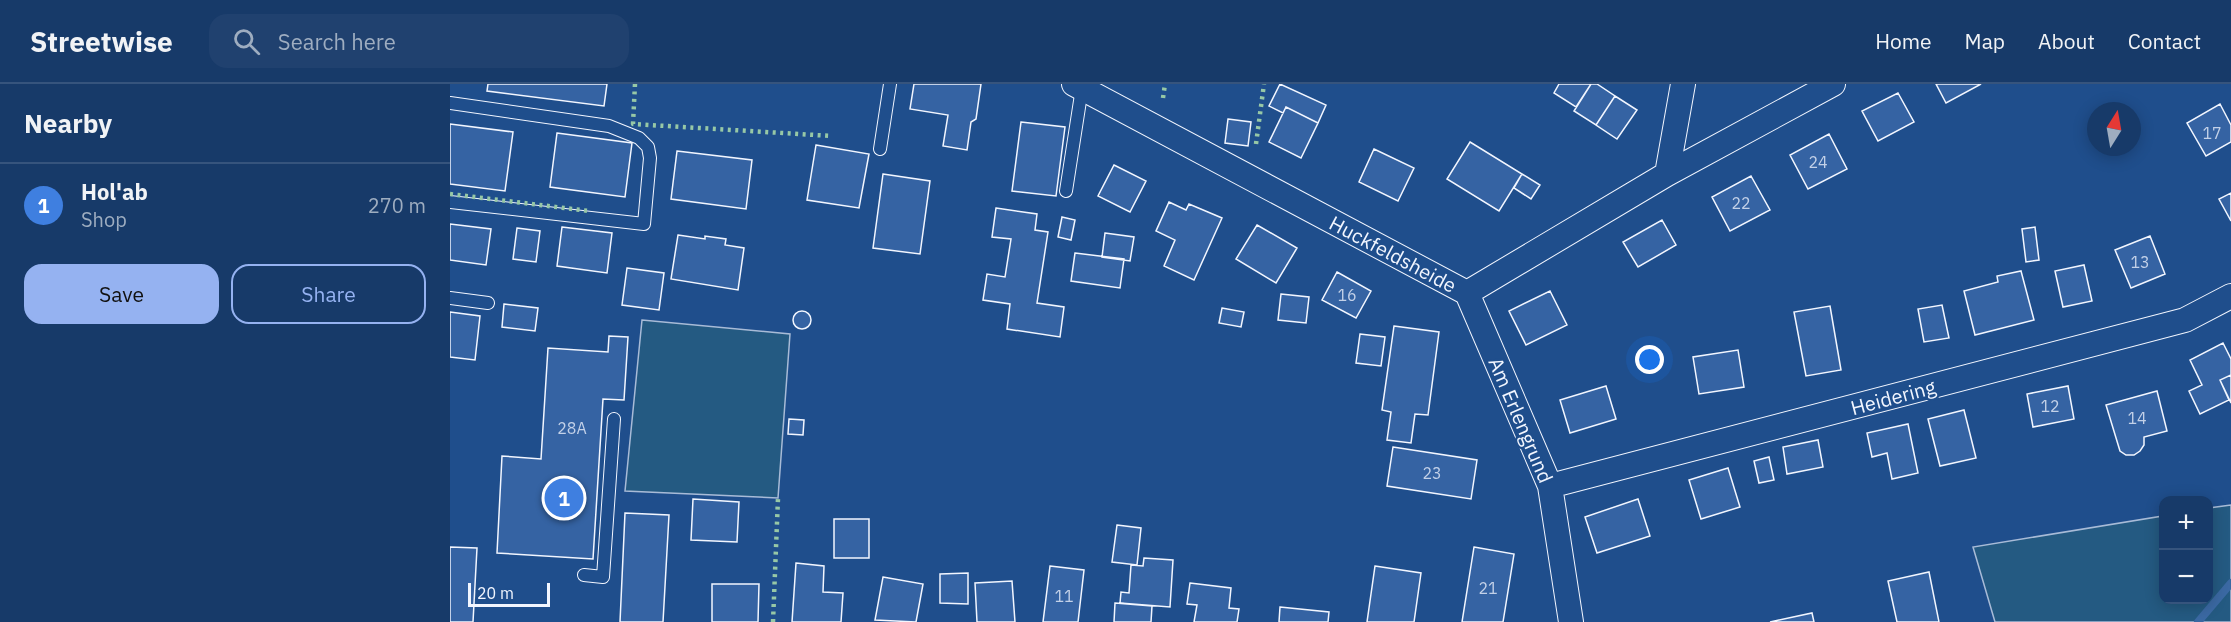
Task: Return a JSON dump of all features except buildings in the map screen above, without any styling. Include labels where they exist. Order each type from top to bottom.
[{"type":"street","points":[[1667,174],[1683,84]]},
{"type":"street","name":"Huckfeldsheide","points":[[1078,86],[1467,293],[1667,174],[1833,84]]},
{"type":"street","name":"Am Erlengrund","points":[[1467,293],[1550,486],[1571,622]]},
{"type":"street","name":"Heidering","points":[[1550,486],[2185,320],[2231,296]]},
{"type":"lane","points":[[880,149],[890,84]]},
{"type":"lane","points":[[1066,191],[1078,86]]},
{"type":"lane","points":[[450,103],[609,126],[639,138],[648,147],[650,158],[644,224],[450,202]]},
{"type":"lane","points":[[450,298],[488,303]]},
{"type":"lane","points":[[584,575],[603,577],[614,419]]},
{"type":"shaded area","points":[[642,320],[790,334],[778,498],[625,491]]},
{"type":"shaded area","points":[[2231,505],[2231,622],[1995,622],[1973,547],[2159,517],[2159,604],[2213,604],[2213,507]]},
{"type":"waterway","points":[[2198,622],[2231,583]]},
{"type":"hedge","points":[[635,84],[633,124],[832,136]]},
{"type":"hedge","points":[[1163,98],[1165,84]]},
{"type":"hedge","points":[[1256,144],[1264,84]]},
{"type":"hedge","points":[[450,194],[589,211]]},
{"type":"hedge","points":[[773,622],[778,498]]},
{"type":"place","name":"Hol'ab","points":[[564,498]]}]
